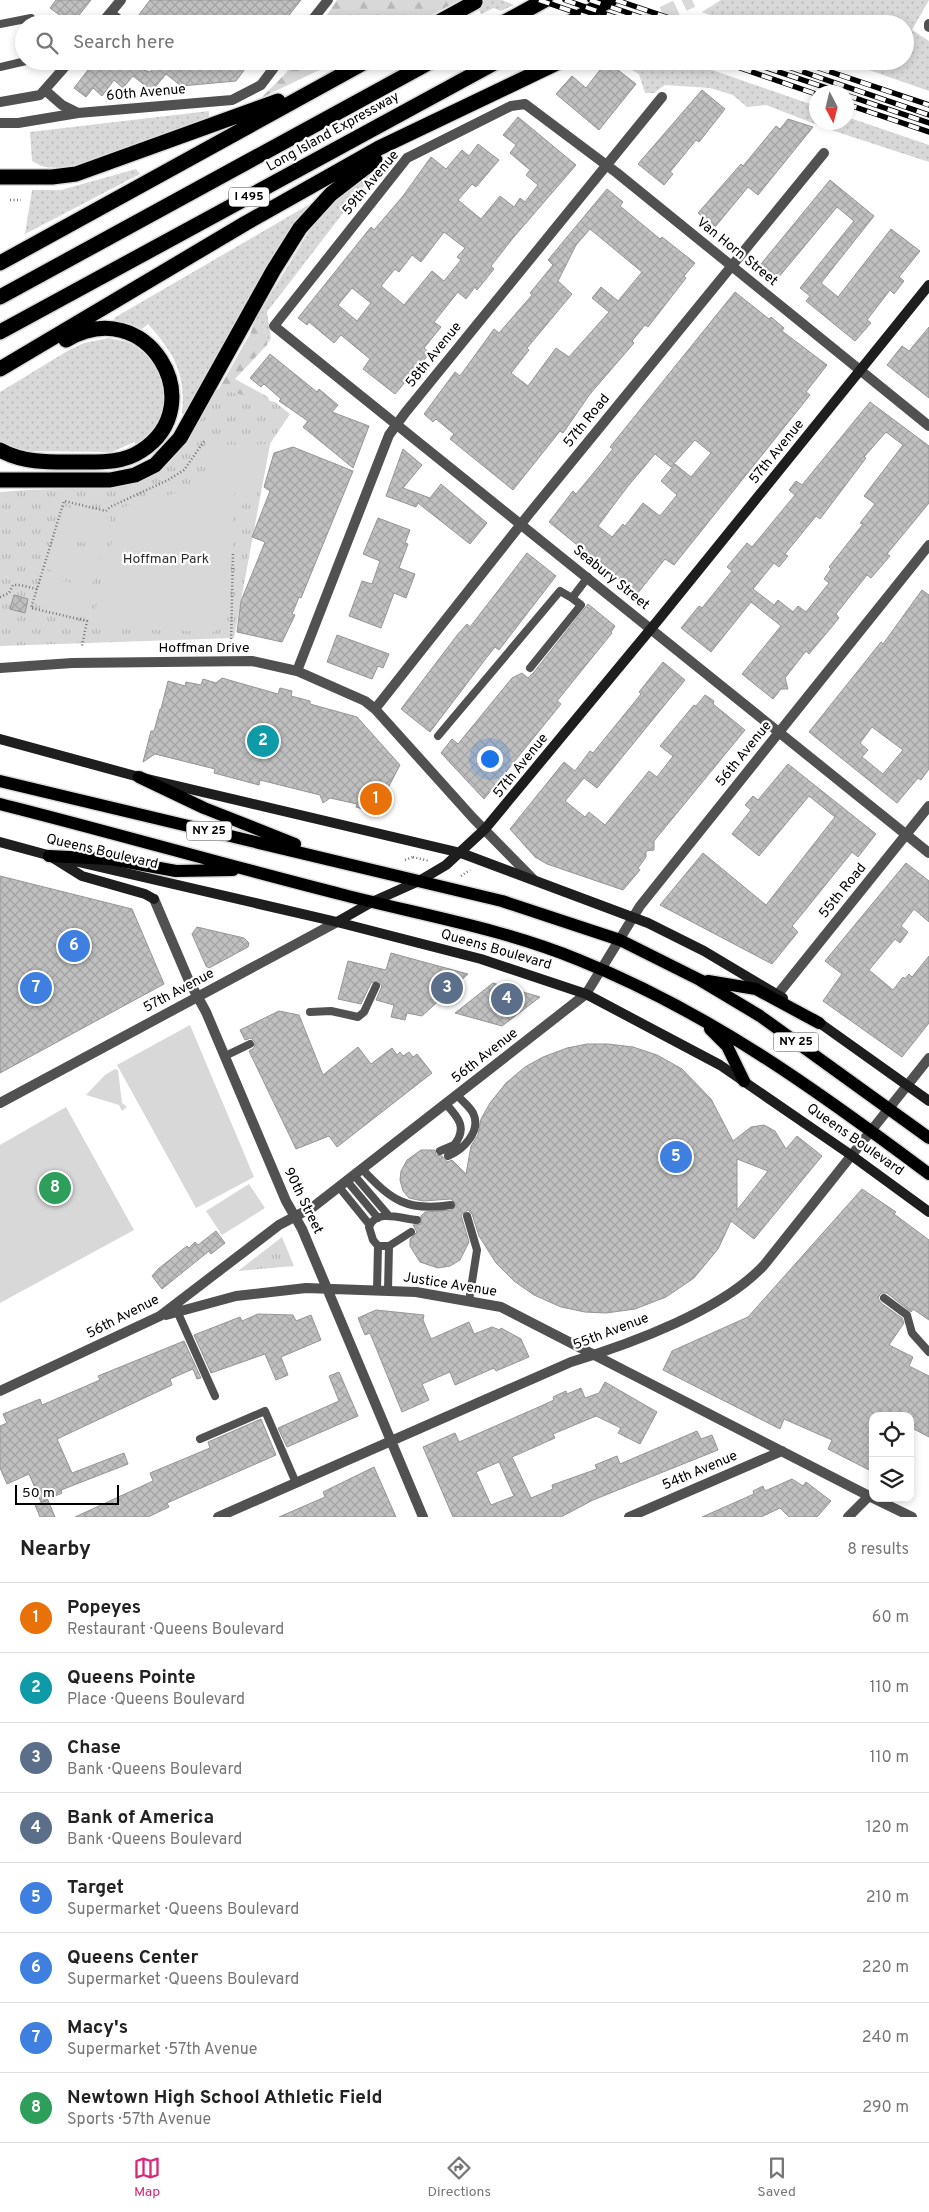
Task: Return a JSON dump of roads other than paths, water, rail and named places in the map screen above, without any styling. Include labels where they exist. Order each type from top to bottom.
[{"type":"highway","points":[[518,15],[545,0]]},
{"type":"highway","points":[[583,15],[610,0]]},
{"type":"highway","points":[[451,15],[475,2]]},
{"type":"highway","points":[[0,263],[23,247],[351,70]]},
{"type":"highway","name":"Long Island Expressway","points":[[5,294],[416,70]]},
{"type":"highway","name":"Long Island Expressway","points":[[0,332],[481,70]]},
{"type":"highway","points":[[0,369],[269,210],[379,148],[542,70]]},
{"type":"highway","points":[[0,177],[52,177],[91,169],[336,78]]},
{"type":"highway","points":[[0,480],[110,480],[134,475],[155,465],[180,438],[268,278],[300,228],[331,194],[348,179],[434,123]]},
{"type":"highway","points":[[0,255],[23,247]]},
{"type":"highway","points":[[0,379],[77,334],[97,329],[118,328],[136,335],[157,354],[167,373],[172,402],[165,424],[150,443],[140,452],[117,460],[105,462],[34,461],[0,450]]},
{"type":"main road","points":[[139,777],[204,808],[334,859]]},
{"type":"main road","name":"NY 25","points":[[0,781],[334,859],[502,901],[620,940],[700,980],[760,1016],[929,1138]]},
{"type":"main road","name":"Queens Boulevard","points":[[0,804],[248,870],[490,931],[577,959],[696,1015],[798,1077],[929,1174]]},
{"type":"main road","points":[[49,856],[110,859],[176,871],[248,870]]},
{"type":"main road","points":[[700,980],[756,989],[819,1023]]},
{"type":"main road","points":[[696,1015],[727,1046],[744,1081]]},
{"type":"street","points":[[108,15],[121,0]]},
{"type":"street","points":[[316,15],[328,0]]},
{"type":"street","points":[[0,102],[29,98],[46,91],[63,70]]},
{"type":"street","name":"60th Avenue","points":[[0,124],[18,123],[78,113],[232,100],[261,85],[272,70]]},
{"type":"street","points":[[46,91],[62,105],[78,113]]},
{"type":"street","name":"58th Avenue","points":[[297,671],[384,447],[397,424],[662,97]]},
{"type":"street","name":"Van Horn Street","points":[[525,104],[606,164],[929,426]]},
{"type":"street","name":"59th Avenue","points":[[274,326],[407,158],[511,106],[525,104]]},
{"type":"street","name":"57th Road","points":[[375,709],[522,523],[824,153]]},
{"type":"street","name":"57th Avenue","points":[[0,1103],[372,902],[419,881],[462,854],[485,829],[651,629],[929,285]]},
{"type":"street","name":"Seabury Street","points":[[274,326],[522,523],[929,853]]},
{"type":"street","name":"56th Avenue","points":[[0,1391],[160,1316],[279,1225],[313,1207],[586,994],[634,916],[929,545]]},
{"type":"street","name":"Hoffman Drive","points":[[0,668],[72,663],[249,660],[297,671],[365,701],[375,709],[533,879]]},
{"type":"street","points":[[0,739],[139,777],[462,854],[634,916],[704,952],[778,994],[929,1101]]},
{"type":"street","name":"55th Road","points":[[778,994],[929,806]]},
{"type":"street","name":"Queens Boulevard","points":[[0,842],[49,856],[337,922],[481,959],[586,994],[720,1065],[852,1154],[929,1212]]},
{"type":"street","name":"90th Street","points":[[49,856],[82,876],[145,894],[154,899],[225,1056],[286,1202],[295,1216],[327,1288],[423,1517]]},
{"type":"street","name":"55th Avenue","points":[[218,1517],[393,1442],[571,1362],[621,1346],[726,1297],[765,1264],[929,1058]]},
{"type":"street","name":"Justice Avenue","points":[[160,1316],[236,1296],[306,1288],[416,1292],[510,1310],[869,1495]]},
{"type":"street","name":"54th Avenue","points":[[629,1517],[782,1451]]},
{"type":"street","points":[[848,1517],[869,1500]]},
{"type":"street","name":"Justice Avenue","points":[[882,1502],[912,1517]]},
{"type":"lane","points":[[111,12],[115,15]]},
{"type":"lane","points":[[0,24],[15,21]]},
{"type":"lane","points":[[0,67],[15,64]]},
{"type":"lane","points":[[572,598],[588,577]]},
{"type":"lane","points":[[438,736],[560,591],[581,605],[530,668]]},
{"type":"lane","points":[[310,1012],[330,1011],[358,1017],[364,1012],[376,986]]},
{"type":"lane","points":[[225,1056],[250,1044]]},
{"type":"lane","points":[[448,1156],[462,1150],[470,1137],[474,1125],[472,1112],[457,1095]]},
{"type":"lane","points":[[440,1151],[454,1145],[462,1129],[460,1120],[446,1104]]},
{"type":"lane","points":[[350,1178],[403,1204],[425,1208],[451,1205]]},
{"type":"lane","points":[[350,1178],[389,1216]]},
{"type":"lane","points":[[350,1178],[378,1218]]},
{"type":"lane","points":[[350,1178],[369,1224],[372,1240],[378,1246],[390,1246],[410,1232]]},
{"type":"lane","points":[[369,1224],[378,1218],[389,1216],[416,1220]]},
{"type":"lane","points":[[467,1216],[477,1250],[469,1301]]},
{"type":"lane","points":[[377,1290],[378,1246]]},
{"type":"lane","points":[[388,1290],[390,1246]]},
{"type":"lane","points":[[884,1298],[907,1315],[909,1328],[929,1352]]},
{"type":"lane","points":[[177,1312],[215,1396]]},
{"type":"lane","points":[[200,1439],[265,1412],[296,1483]]},
{"type":"tunnel","points":[[661,15],[692,0]]},
{"type":"railway","points":[[539,0],[583,15]]},
{"type":"railway","points":[[565,0],[609,15]]},
{"type":"railway","points":[[590,0],[634,15]]},
{"type":"railway","points":[[616,0],[660,15]]},
{"type":"railway","points":[[746,70],[809,92]]},
{"type":"railway","points":[[773,70],[818,85]]},
{"type":"railway","points":[[797,70],[929,115]]},
{"type":"railway","points":[[825,70],[929,105]]},
{"type":"railway","points":[[854,98],[929,123]]},
{"type":"railway","points":[[854,107],[929,132]]},
{"type":"place","name":"Queens Pointe","points":[[263,741]]},
{"type":"place","name":"Popeyes","points":[[376,799]]},
{"type":"place","name":"Queens Center","points":[[74,946]]},
{"type":"place","name":"Macy's","points":[[36,988]]},
{"type":"place","name":"Chase","points":[[447,988]]},
{"type":"place","name":"Bank of America","points":[[507,999]]},
{"type":"place","name":"Target","points":[[676,1157]]},
{"type":"place","name":"Newtown High School Athletic Field","points":[[55,1188]]},
{"type":"park label","name":"Hoffman Park","points":[[166,559]]}]
